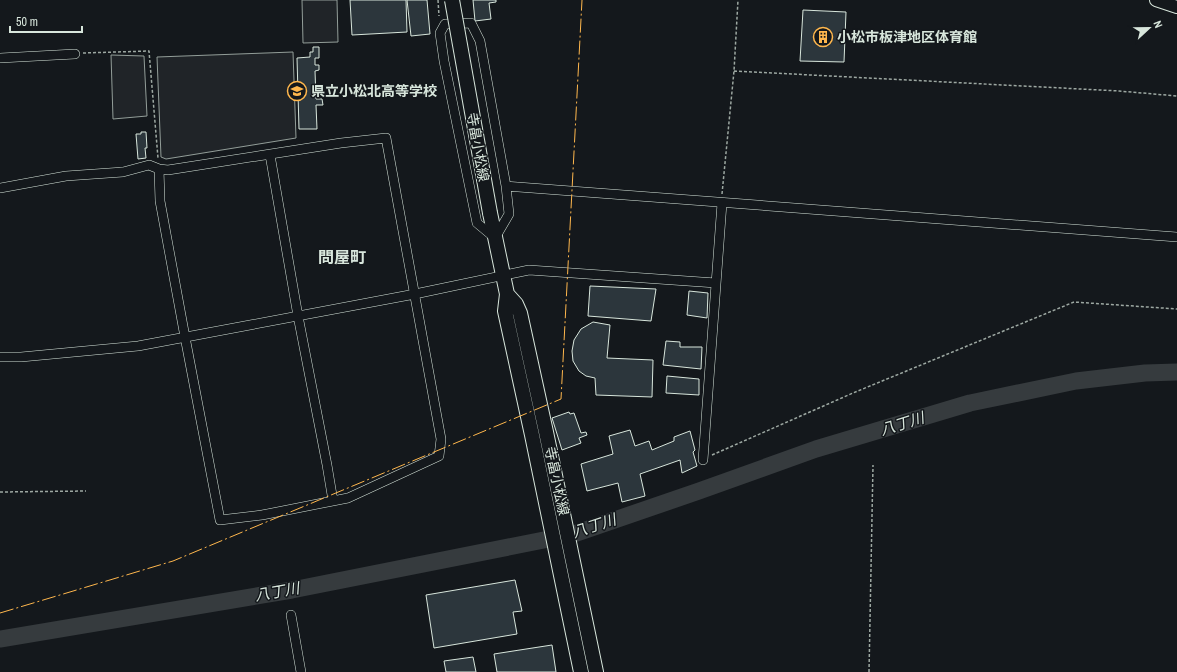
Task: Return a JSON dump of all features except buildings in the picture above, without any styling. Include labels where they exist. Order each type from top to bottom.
[{"type":"main road","name":"寺畠小松線","points":[[452,0],[490,213],[503,276],[507,294],[516,304],[520,313],[570,622],[581,672]]},
{"type":"main road","points":[[1156,0],[1177,7]]},
{"type":"main road","name":"寺畠小松線","points":[[539,433],[586,619],[596,672]]},
{"type":"street","points":[[471,23],[480,41],[506,186],[509,214],[495,238],[477,223],[441,40],[440,33],[445,24],[471,23]]},
{"type":"street","points":[[0,58],[75,54]]},
{"type":"street","points":[[0,188],[66,176],[123,172],[148,165],[159,169],[168,170],[342,143],[386,138],[441,439],[439,456],[348,498],[262,515],[220,520],[184,337],[160,201],[159,169]]},
{"type":"street","points":[[270,155],[298,316],[333,501]]},
{"type":"street","points":[[506,186],[1177,238]]},
{"type":"street","points":[[703,460],[722,203]]},
{"type":"street","points":[[0,357],[21,357],[138,346],[415,294],[529,270],[716,283]]},
{"type":"street","points":[[291,615],[301,672]]},
{"type":"path","points":[[438,0],[439,10]]},
{"type":"path","points":[[722,203],[734,71],[738,0]]},
{"type":"path","points":[[75,54],[150,50],[159,169]]},
{"type":"path","points":[[734,71],[1119,91],[1177,96]]},
{"type":"path","points":[[703,460],[853,393],[1074,302],[1177,309]]},
{"type":"path","points":[[869,672],[873,465]]},
{"type":"path","points":[[0,492],[86,491]]},
{"type":"shaded area","points":[[302,0],[337,0],[338,42],[303,43]]},
{"type":"shaded area","points":[[293,52],[296,138],[166,159],[161,157],[157,57]]},
{"type":"shaded area","points":[[111,55],[144,56],[147,116],[113,119]]},
{"type":"waterway","name":"八丁川","points":[[0,639],[292,590],[574,534],[816,449],[970,403],[1076,381],[1145,373],[1177,372]]},
{"type":"power","points":[[0,613],[173,561],[561,399],[582,0]]},
{"type":"place","name":"小松市板津地区体育館","points":[[823,37]]},
{"type":"place","name":"県立小松北高等学校","points":[[297,91]]},
{"type":"district","name":"問屋町","points":[[342,257]]}]
